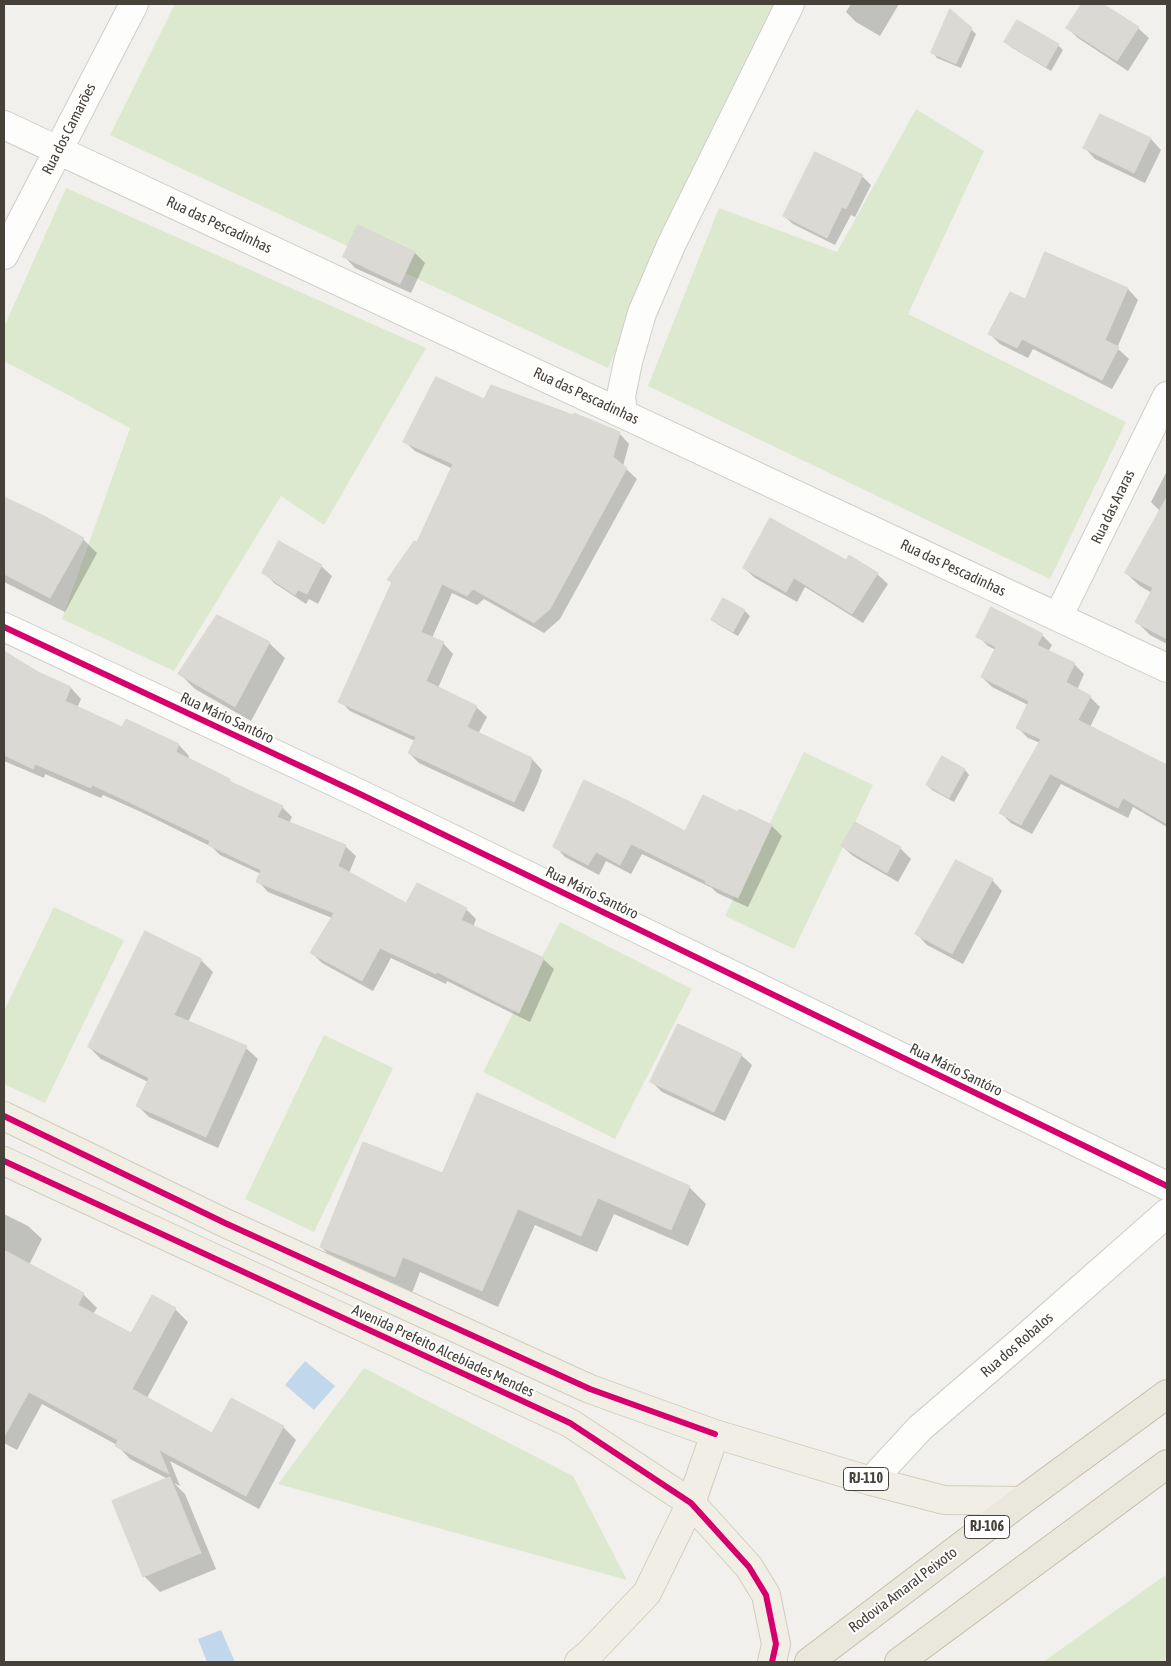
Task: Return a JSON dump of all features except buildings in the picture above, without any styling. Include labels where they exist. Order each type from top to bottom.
[{"type":"highway","name":"Rodovia Amaral Peixoto","points":[[809,1662],[1021,1501],[1167,1394]]},
{"type":"highway","points":[[899,1662],[1167,1464]]},
{"type":"main road","name":"Avenida Prefeito Alcebíades Mendes","points":[[4,1116],[225,1223],[590,1389],[715,1434],[871,1481],[944,1500],[1021,1501]]},
{"type":"main road","name":"Avenida Prefeito Alcebíades Mendes","points":[[4,1161],[570,1423],[691,1504],[749,1567],[766,1595],[776,1644],[772,1662]]},
{"type":"main road","points":[[493,1388],[510,1352]]},
{"type":"main road","points":[[579,1662],[590,1654],[648,1593],[691,1504],[715,1434]]},
{"type":"street","name":"Rua dos Camarões","points":[[4,255],[134,4]]},
{"type":"street","points":[[623,414],[621,396],[628,362],[642,313],[672,243],[790,4]]},
{"type":"street","name":"Rua das Pescadinhas","points":[[4,124],[1167,668]]},
{"type":"street","name":"Rua das Araras","points":[[1058,617],[1167,396]]},
{"type":"street","name":"Rua Mário Santóro","points":[[4,627],[360,794],[1167,1186]]},
{"type":"street","name":"Rua dos Robalos","points":[[871,1481],[920,1428],[1167,1212]]},
{"type":"green space","points":[[175,4],[780,4],[608,368],[110,135]]},
{"type":"green space","points":[[916,109],[984,151],[908,314],[1126,422],[1050,579],[648,386],[719,208],[837,252]]},
{"type":"green space","points":[[66,188],[426,348],[324,525],[281,496],[174,671],[62,619],[130,428],[4,361],[4,327]]},
{"type":"green space","points":[[804,752],[873,785],[794,949],[725,916]]},
{"type":"green space","points":[[54,907],[124,940],[45,1103],[4,1084],[4,1011]]},
{"type":"green space","points":[[560,922],[692,989],[615,1139],[483,1072]]},
{"type":"green space","points":[[324,1035],[393,1068],[314,1232],[245,1199]]},
{"type":"green space","points":[[364,1368],[573,1476],[627,1580],[278,1484]]},
{"type":"green space","points":[[1167,1574],[1167,1662],[1043,1662]]},
{"type":"water","points":[[305,1361],[335,1386],[314,1410],[285,1385]]},
{"type":"water","points":[[221,1630],[235,1662],[207,1662],[198,1639]]},
{"type":"cycle path","points":[[4,627],[360,794],[1167,1186]]},
{"type":"cycle path","points":[[4,1116],[225,1223],[590,1389],[715,1434]]},
{"type":"cycle path","points":[[4,1161],[570,1423],[691,1503],[749,1567],[766,1595],[776,1644],[772,1662]]}]
